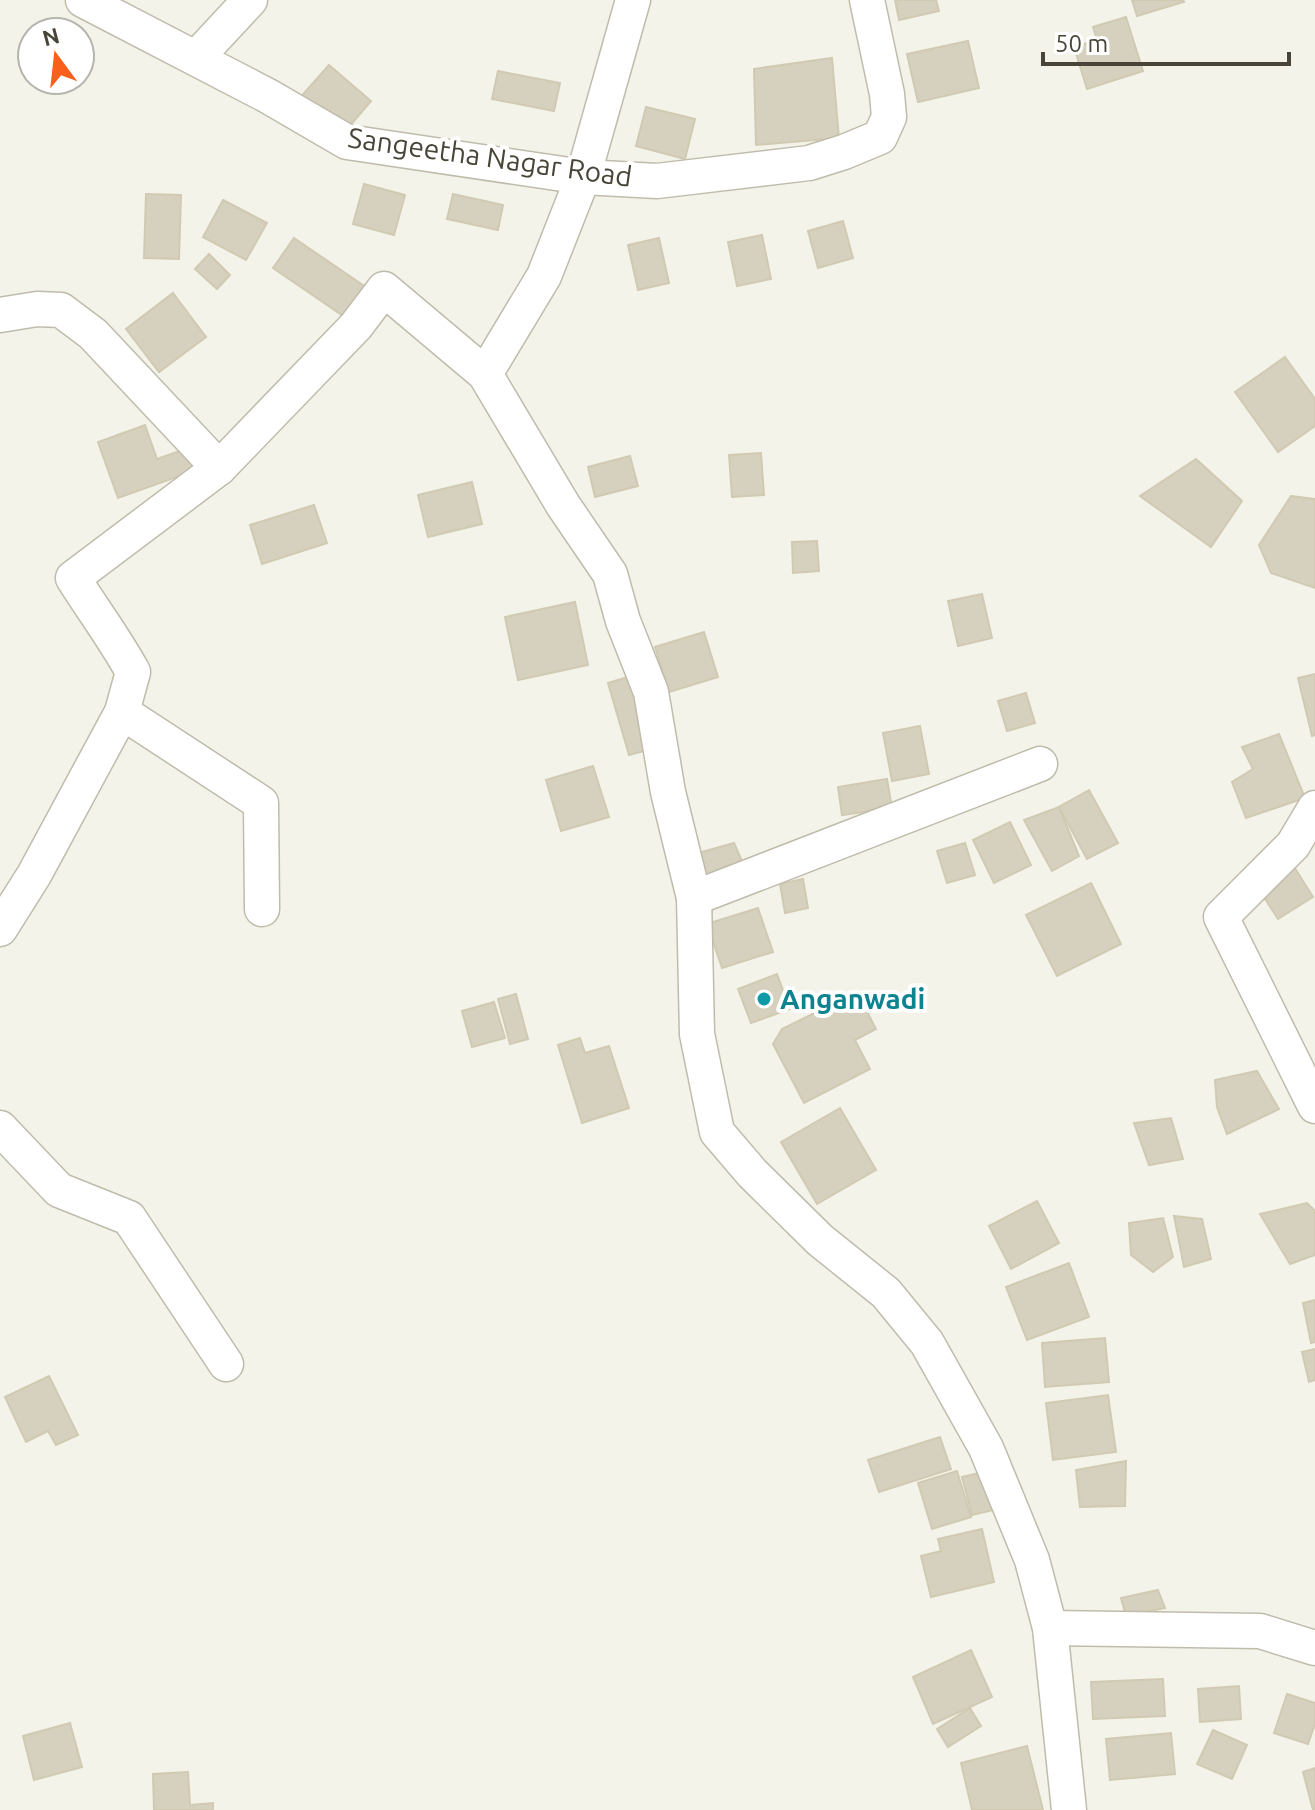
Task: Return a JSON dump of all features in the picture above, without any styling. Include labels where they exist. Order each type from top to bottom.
[{"type":"street","name":"Sangeetha Nagar Road","points":[[83,0],[268,96],[347,142],[583,177],[657,181],[809,163],[880,137],[889,117],[888,105],[867,0]]},
{"type":"street","points":[[196,58],[250,0]]},
{"type":"street","points":[[485,374],[544,276],[583,177],[633,0]]},
{"type":"street","points":[[0,929],[34,875],[122,712],[133,672],[73,578],[219,468],[356,326],[384,289],[485,374],[563,505],[610,574],[623,621],[651,692],[668,792],[694,898],[697,1034],[717,1132],[752,1173],[820,1240],[886,1293],[927,1343],[986,1448],[1032,1560],[1050,1628],[1069,1810]]},
{"type":"street","points":[[0,315],[37,309],[61,310],[93,334],[219,468]]},
{"type":"street","points":[[122,712],[261,803],[262,909]]},
{"type":"street","points":[[694,898],[1040,764]]},
{"type":"street","points":[[1315,808],[1293,845],[1221,917],[1315,1106]]},
{"type":"street","points":[[0,1128],[59,1190],[129,1218],[226,1364]]},
{"type":"street","points":[[1050,1628],[1260,1631],[1315,1648]]},
{"type":"building","points":[[895,0],[936,0],[939,11],[899,20]]},
{"type":"building","points":[[1132,0],[1183,0],[1184,2],[1137,16]]},
{"type":"building","points":[[1126,17],[1143,71],[1087,89],[1074,47],[1097,40],[1093,27]]},
{"type":"building","points":[[968,41],[979,88],[918,102],[907,54]]},
{"type":"building","points":[[832,58],[839,138],[756,145],[754,69]]},
{"type":"building","points":[[329,65],[371,101],[342,135],[299,99]]},
{"type":"building","points":[[498,71],[560,83],[554,111],[492,99]]},
{"type":"building","points":[[646,107],[695,119],[685,159],[636,146]]},
{"type":"building","points":[[364,184],[405,195],[394,235],[353,224]]},
{"type":"building","points":[[146,194],[181,195],[179,259],[144,258]]},
{"type":"building","points":[[453,194],[503,205],[498,230],[447,219]]},
{"type":"building","points":[[223,200],[267,223],[246,260],[203,237]]},
{"type":"building","points":[[843,221],[853,258],[818,268],[808,231]]},
{"type":"building","points":[[762,235],[771,279],[737,286],[728,242]]},
{"type":"building","points":[[294,238],[376,294],[355,324],[273,268]]},
{"type":"building","points":[[659,238],[669,283],[638,290],[628,245]]},
{"type":"building","points":[[209,254],[230,275],[217,289],[195,269]]},
{"type":"building","points":[[173,293],[206,337],[159,372],[126,329]]},
{"type":"building","points":[[1285,357],[1315,399],[1315,426],[1278,452],[1235,392]]},
{"type":"building","points":[[145,425],[157,459],[191,447],[199,469],[118,498],[98,442]]},
{"type":"building","points":[[761,453],[764,495],[732,497],[729,455]]},
{"type":"building","points":[[630,456],[638,486],[595,497],[588,467]]},
{"type":"building","points":[[1196,459],[1242,501],[1211,547],[1140,496]]},
{"type":"building","points":[[472,482],[482,524],[428,537],[418,495]]},
{"type":"building","points":[[1291,496],[1315,499],[1315,588],[1271,573],[1259,545]]},
{"type":"building","points":[[314,505],[327,543],[262,564],[250,525]]},
{"type":"building","points":[[817,541],[819,571],[793,573],[792,542]]},
{"type":"building","points":[[982,594],[992,638],[958,646],[948,601]]},
{"type":"building","points":[[575,602],[588,665],[518,680],[505,617]]},
{"type":"building","points":[[704,632],[718,677],[669,692],[655,647]]},
{"type":"building","points":[[638,674],[658,747],[629,755],[608,683]]},
{"type":"building","points":[[1315,674],[1315,735],[1312,736],[1298,678]]},
{"type":"building","points":[[1026,693],[1035,723],[1007,731],[998,701]]},
{"type":"building","points":[[920,726],[929,774],[892,781],[883,733]]},
{"type":"building","points":[[1279,734],[1305,798],[1246,818],[1232,782],[1253,769],[1242,747]]},
{"type":"building","points":[[593,766],[609,817],[561,831],[546,780]]},
{"type":"building","points":[[887,779],[892,808],[842,815],[838,787]]},
{"type":"building","points":[[1089,790],[1118,843],[1087,859],[1059,807]]},
{"type":"building","points":[[1059,807],[1079,856],[1052,871],[1024,820]]},
{"type":"building","points":[[1010,822],[1031,865],[994,883],[973,840]]},
{"type":"building","points":[[734,843],[745,868],[710,883],[695,854]]},
{"type":"building","points":[[965,843],[975,875],[947,883],[937,851]]},
{"type":"building","points":[[1291,862],[1313,897],[1278,919],[1256,885]]},
{"type":"building","points":[[803,879],[808,908],[785,913],[780,884]]},
{"type":"building","points":[[1091,883],[1121,944],[1057,976],[1026,915]]},
{"type":"building","points":[[758,908],[773,952],[722,968],[707,924]]},
{"type":"building","name":"Anganwadi","points":[[777,974],[790,1009],[751,1023],[738,989]]},
{"type":"building","points":[[857,992],[876,1029],[855,1040],[870,1069],[804,1103],[773,1044],[782,1029]]},
{"type":"building","points":[[516,994],[528,1039],[510,1044],[498,999]]},
{"type":"building","points":[[494,1002],[505,1038],[472,1047],[462,1011]]},
{"type":"building","points":[[580,1038],[585,1053],[609,1046],[629,1108],[582,1123],[558,1045]]},
{"type":"building","points":[[1257,1071],[1279,1109],[1227,1134],[1217,1107],[1215,1080]]},
{"type":"building","points":[[840,1108],[876,1170],[817,1204],[781,1142]]},
{"type":"building","points":[[1171,1118],[1183,1159],[1149,1165],[1134,1123]]},
{"type":"building","points":[[1037,1201],[1059,1243],[1011,1269],[989,1226]]},
{"type":"building","points":[[1307,1203],[1315,1211],[1315,1255],[1290,1264],[1260,1214]]},
{"type":"building","points":[[1174,1216],[1202,1219],[1211,1259],[1184,1267]]},
{"type":"building","points":[[1163,1218],[1173,1257],[1153,1272],[1131,1255],[1129,1223]]},
{"type":"building","points":[[1069,1263],[1089,1317],[1027,1340],[1006,1287]]},
{"type":"building","points":[[1315,1300],[1315,1342],[1311,1343],[1303,1303]]},
{"type":"building","points":[[1105,1338],[1109,1382],[1045,1387],[1042,1343]]},
{"type":"building","points":[[1315,1349],[1315,1380],[1309,1382],[1302,1352]]},
{"type":"building","points":[[49,1376],[78,1435],[56,1445],[48,1431],[26,1442],[5,1397]]},
{"type":"building","points":[[1108,1395],[1116,1452],[1053,1460],[1046,1403]]},
{"type":"building","points":[[940,1437],[951,1469],[879,1492],[868,1460]]},
{"type":"building","points":[[1126,1461],[1125,1506],[1080,1507],[1076,1470]]},
{"type":"building","points":[[957,1471],[971,1517],[932,1529],[918,1483]]},
{"type":"building","points":[[984,1472],[993,1510],[972,1515],[962,1477]]},
{"type":"building","points":[[982,1529],[994,1582],[931,1597],[921,1556],[941,1551],[938,1539]]},
{"type":"building","points":[[1158,1590],[1165,1608],[1126,1616],[1121,1598]]},
{"type":"building","points":[[971,1650],[992,1697],[933,1724],[913,1677]]},
{"type":"building","points":[[1163,1679],[1165,1716],[1093,1719],[1091,1682]]},
{"type":"building","points":[[1239,1686],[1241,1719],[1200,1722],[1198,1689]]},
{"type":"building","points":[[1287,1694],[1315,1703],[1315,1724],[1308,1744],[1274,1733]]},
{"type":"building","points":[[970,1708],[981,1726],[948,1747],[937,1729]]},
{"type":"building","points":[[70,1723],[82,1767],[34,1780],[23,1736]]},
{"type":"building","points":[[1213,1730],[1247,1745],[1232,1779],[1197,1764]]},
{"type":"building","points":[[1171,1733],[1175,1774],[1110,1780],[1106,1739]]},
{"type":"building","points":[[1027,1746],[1043,1810],[972,1810],[961,1763]]},
{"type":"building","points":[[1315,1768],[1315,1810],[1313,1810],[1303,1772]]},
{"type":"building","points":[[188,1772],[190,1805],[213,1803],[213,1810],[154,1810],[153,1774]]},
{"type":"place","name":"Anganwadi","points":[[764,999]]}]
